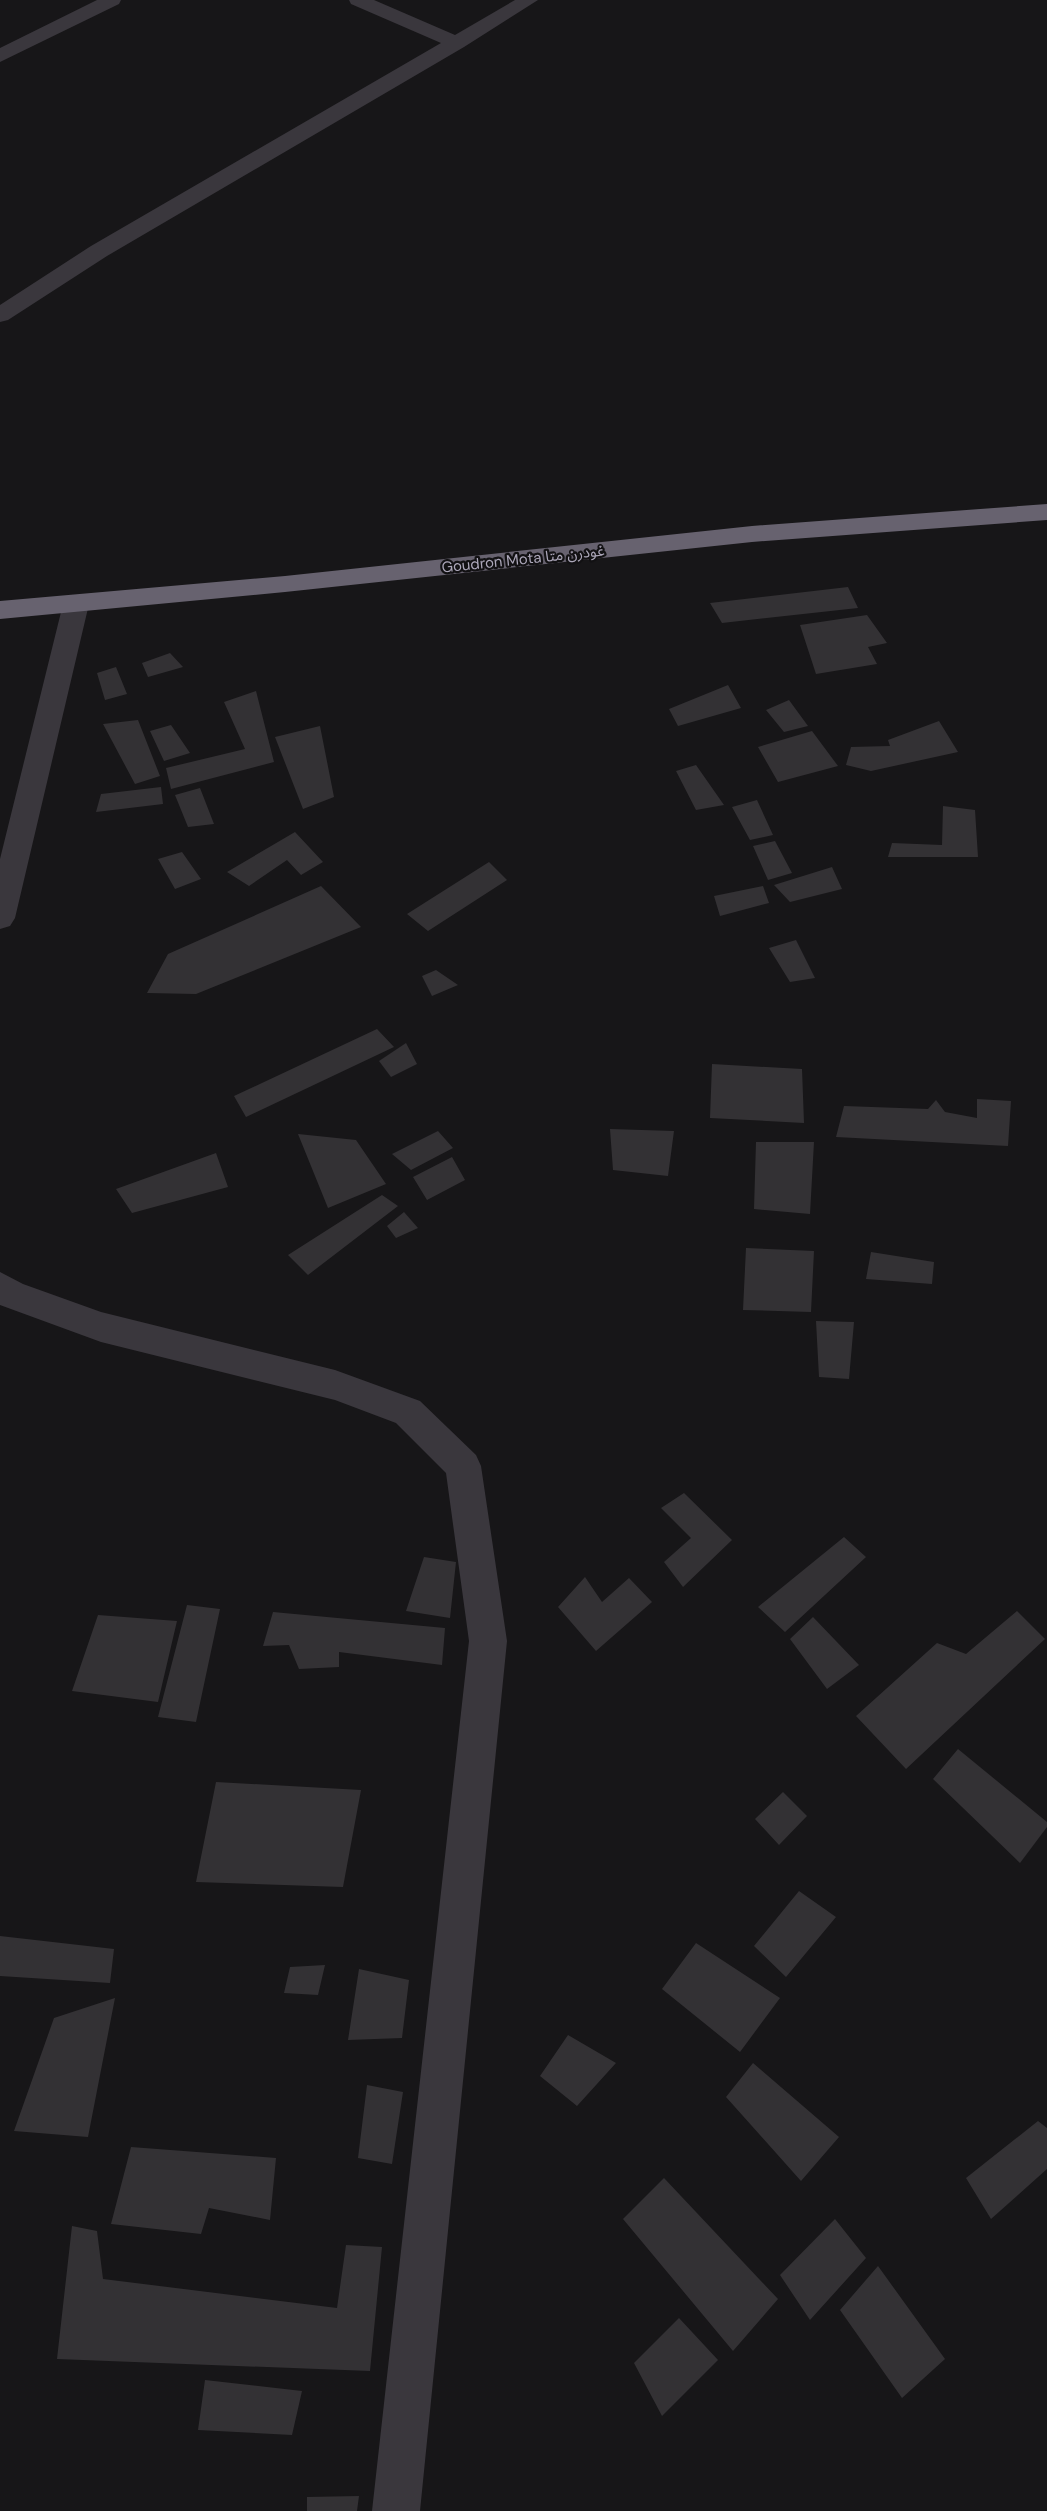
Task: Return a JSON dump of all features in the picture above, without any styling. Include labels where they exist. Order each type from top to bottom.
[{"type":"highway","name":"Goudron Mota غودرن متا","points":[[0,610],[752,534],[1047,512]]},
{"type":"street","points":[[0,56],[111,0]]},
{"type":"street","points":[[358,0],[456,43]]},
{"type":"street","points":[[0,315],[99,251],[529,0]]},
{"type":"street","points":[[0,918],[76,604]]},
{"type":"street","points":[[0,1286],[11,1294],[101,1327],[335,1385],[408,1412],[463,1466],[488,1641],[396,2511]]},
{"type":"building","points":[[848,587],[858,608],[722,623],[710,603]]},
{"type":"building","points":[[867,615],[887,643],[868,647],[877,664],[816,674],[800,625]]},
{"type":"building","points":[[170,653],[183,667],[148,677],[142,663]]},
{"type":"building","points":[[116,667],[127,694],[105,700],[97,673]]},
{"type":"building","points":[[728,685],[741,708],[678,726],[669,709]]},
{"type":"building","points":[[256,691],[274,762],[171,789],[166,768],[245,749],[224,702]]},
{"type":"building","points":[[789,700],[808,726],[784,732],[766,710]]},
{"type":"building","points":[[138,720],[160,776],[135,784],[103,724]]},
{"type":"building","points":[[939,721],[958,752],[871,771],[846,765],[851,747],[890,746],[888,740]]},
{"type":"building","points":[[171,725],[190,753],[164,761],[150,731]]},
{"type":"building","points":[[320,726],[334,797],[303,809],[275,737]]},
{"type":"building","points":[[812,731],[838,766],[778,782],[758,747]]},
{"type":"building","points":[[696,765],[724,805],[696,810],[676,771]]},
{"type":"building","points":[[161,787],[163,804],[96,812],[101,794]]},
{"type":"building","points":[[200,788],[214,824],[188,827],[175,795]]},
{"type":"building","points":[[757,800],[773,835],[750,840],[732,807]]},
{"type":"building","points":[[943,806],[975,810],[978,857],[888,857],[892,843],[942,845]]},
{"type":"building","points":[[295,832],[323,862],[301,875],[287,860],[249,886],[227,872]]},
{"type":"building","points":[[775,841],[792,873],[768,880],[753,846]]},
{"type":"building","points":[[182,852],[201,879],[175,889],[158,859]]},
{"type":"building","points":[[489,862],[507,880],[428,931],[407,914]]},
{"type":"building","points":[[832,867],[842,889],[790,902],[774,885]]},
{"type":"building","points":[[321,886],[361,927],[196,994],[147,993],[168,954]]},
{"type":"building","points":[[763,886],[769,903],[720,916],[714,896]]},
{"type":"building","points":[[796,940],[815,978],[790,982],[769,948]]},
{"type":"building","points":[[436,970],[458,985],[432,996],[422,976]]},
{"type":"building","points":[[377,1029],[394,1047],[246,1117],[234,1096]]},
{"type":"building","points":[[406,1043],[417,1064],[391,1077],[379,1061]]},
{"type":"building","points":[[712,1064],[802,1069],[804,1123],[710,1118]]},
{"type":"building","points":[[977,1099],[1011,1101],[1008,1146],[836,1137],[844,1106],[928,1109],[936,1100],[945,1112],[977,1118]]},
{"type":"building","points":[[610,1129],[674,1131],[668,1176],[613,1170]]},
{"type":"building","points":[[438,1131],[453,1148],[411,1170],[392,1154]]},
{"type":"building","points":[[298,1134],[356,1140],[386,1184],[328,1208]]},
{"type":"building","points":[[756,1142],[814,1142],[810,1214],[754,1209]]},
{"type":"building","points":[[216,1153],[228,1187],[132,1213],[116,1189]]},
{"type":"building","points":[[452,1157],[465,1180],[427,1200],[413,1177]]},
{"type":"building","points":[[382,1195],[398,1206],[308,1275],[288,1255]]},
{"type":"building","points":[[404,1212],[418,1228],[396,1238],[387,1226]]},
{"type":"building","points":[[746,1248],[814,1251],[811,1312],[743,1310]]},
{"type":"building","points":[[871,1252],[934,1262],[932,1284],[866,1279]]},
{"type":"building","points":[[816,1321],[854,1322],[849,1379],[819,1377]]},
{"type":"building","points":[[684,1493],[732,1540],[683,1587],[664,1562],[691,1538],[661,1508]]},
{"type":"building","points":[[844,1537],[866,1557],[785,1632],[758,1607]]},
{"type":"building","points":[[424,1557],[456,1562],[450,1618],[406,1611]]},
{"type":"building","points":[[585,1577],[602,1602],[629,1578],[652,1602],[596,1651],[558,1607]]},
{"type":"building","points":[[187,1605],[220,1609],[196,1722],[158,1717]]},
{"type":"building","points":[[1017,1611],[1045,1639],[906,1769],[856,1716],[937,1643],[966,1654]]},
{"type":"building","points":[[273,1612],[445,1628],[442,1665],[339,1652],[339,1667],[299,1669],[289,1645],[263,1646]]},
{"type":"building","points":[[98,1615],[177,1621],[158,1702],[72,1691]]},
{"type":"building","points":[[813,1617],[859,1665],[827,1689],[790,1639]]},
{"type":"building","points":[[958,1749],[1047,1822],[1047,1827],[1020,1863],[933,1779]]},
{"type":"building","points":[[216,1782],[361,1790],[343,1887],[196,1882]]},
{"type":"building","points":[[783,1792],[807,1816],[779,1845],[755,1819]]},
{"type":"building","points":[[799,1891],[836,1917],[786,1977],[754,1946]]},
{"type":"building","points":[[0,1936],[114,1949],[110,1983],[0,1976]]},
{"type":"building","points":[[696,1943],[780,1998],[740,2052],[662,1989]]},
{"type":"building","points":[[325,1965],[318,1995],[284,1993],[290,1967]]},
{"type":"building","points":[[359,1969],[409,1980],[402,2038],[348,2040]]},
{"type":"building","points":[[115,1998],[88,2137],[14,2131],[54,2018]]},
{"type":"building","points":[[568,2035],[616,2063],[577,2106],[540,2076]]},
{"type":"building","points":[[753,2063],[839,2137],[801,2181],[726,2097]]},
{"type":"building","points":[[367,2085],[403,2092],[392,2164],[358,2158]]},
{"type":"building","points":[[1038,2121],[1047,2128],[1047,2169],[991,2219],[966,2178]]},
{"type":"building","points":[[131,2147],[276,2158],[270,2220],[209,2208],[201,2234],[111,2224]]},
{"type":"building","points":[[664,2178],[778,2299],[733,2351],[623,2219]]},
{"type":"building","points":[[835,2219],[866,2258],[810,2320],[780,2275]]},
{"type":"building","points":[[72,2226],[97,2231],[103,2279],[337,2308],[346,2245],[382,2247],[370,2371],[57,2359]]},
{"type":"building","points":[[878,2266],[945,2359],[902,2398],[840,2310]]},
{"type":"building","points":[[679,2318],[718,2360],[662,2416],[634,2363]]},
{"type":"building","points":[[205,2380],[302,2391],[292,2435],[198,2430]]},
{"type":"building","points":[[359,2496],[357,2511],[307,2511],[307,2497]]}]
